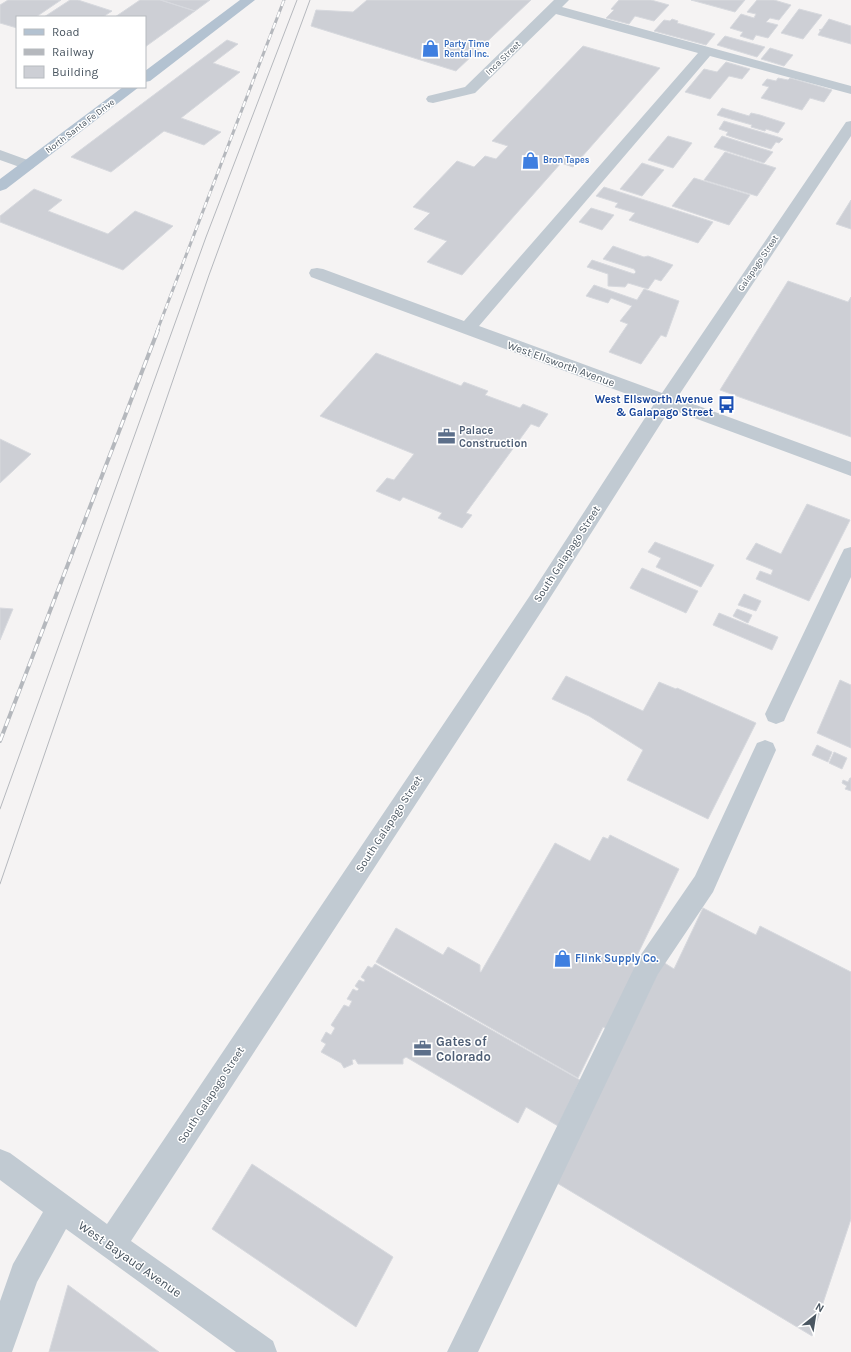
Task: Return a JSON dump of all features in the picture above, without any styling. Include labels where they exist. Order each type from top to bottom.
[{"type":"main road","points":[[146,77],[248,0]]},
{"type":"main road","name":"North Santa Fe Drive","points":[[0,186],[131,88]]},
{"type":"street","points":[[558,5],[706,51],[851,90]]},
{"type":"street","name":"Inca Street","points":[[433,99],[470,90],[558,5]]},
{"type":"street","points":[[467,329],[706,51]]},
{"type":"street","name":"Galapago Street","points":[[665,402],[850,130]]},
{"type":"street","points":[[0,155],[28,165]]},
{"type":"street","name":"West Ellsworth Avenue","points":[[317,273],[851,469]]},
{"type":"street","name":"South Galapago Street","points":[[111,1245],[536,603],[665,402]]},
{"type":"street","points":[[776,714],[851,555]]},
{"type":"street","points":[[462,1352],[649,965],[704,884],[765,750]]},
{"type":"street","name":"West Bayaud Avenue","points":[[0,1163],[61,1209],[262,1352]]},
{"type":"street","points":[[0,1344],[24,1275],[61,1209]]},
{"type":"building","points":[[8,0],[61,0],[37,16],[16,16],[16,28],[0,23],[0,5]]},
{"type":"building","points":[[70,0],[78,0],[112,11],[104,16],[46,16]]},
{"type":"building","points":[[140,0],[160,0],[195,11],[146,46],[146,16],[116,16]]},
{"type":"building","points":[[161,0],[210,0],[195,11]]},
{"type":"building","name":"Party Time Rental Inc.","points":[[367,0],[531,0],[456,71],[311,26],[316,10],[353,12]]},
{"type":"building","points":[[619,0],[651,0],[669,5],[654,21],[635,16],[629,24],[606,18],[614,10],[611,9]]},
{"type":"building","points":[[691,0],[745,0],[735,12]]},
{"type":"building","points":[[757,0],[774,0],[791,5],[779,20],[770,18],[766,22],[778,25],[768,38],[756,35],[753,40],[740,36],[743,32],[730,28],[741,14],[754,18],[756,14],[747,12]]},
{"type":"building","points":[[799,9],[822,15],[803,39],[781,33]]},
{"type":"building","points":[[672,19],[678,21],[677,23],[715,34],[706,45],[654,31],[664,20],[670,21]]},
{"type":"building","points":[[829,19],[851,26],[851,44],[818,35],[821,30],[819,30],[822,29]]},
{"type":"building","points":[[725,36],[765,47],[757,57],[717,45]]},
{"type":"building","points":[[227,40],[238,44],[213,63],[240,72],[181,118],[221,132],[204,145],[164,131],[111,172],[71,157]]},
{"type":"building","name":"Bron Tapes","points":[[583,46],[660,68],[573,167],[561,163],[462,275],[427,262],[447,241],[414,229],[430,213],[413,207],[457,161],[474,167],[485,156],[496,159],[508,146],[492,141]]},
{"type":"building","points":[[770,48],[793,55],[784,66],[761,59]]},
{"type":"building","points":[[726,62],[750,69],[742,79],[729,76],[710,99],[685,92],[704,69],[717,72]]},
{"type":"building","points":[[778,78],[788,80],[790,78],[832,90],[824,102],[810,98],[802,110],[761,98],[769,87],[762,85],[767,79],[776,81]]},
{"type":"building","points":[[722,108],[749,116],[751,113],[760,115],[785,123],[778,133],[766,129],[765,131],[751,127],[752,125],[717,115]]},
{"type":"building","points":[[724,121],[783,139],[779,143],[776,142],[771,149],[738,139],[726,135],[728,132],[719,129]]},
{"type":"building","points":[[668,136],[692,143],[673,168],[648,160]]},
{"type":"building","points":[[722,136],[773,152],[764,163],[714,147]]},
{"type":"building","points":[[725,152],[776,168],[757,196],[704,180]]},
{"type":"building","points":[[642,163],[664,170],[642,196],[620,189]]},
{"type":"building","points":[[694,178],[750,195],[729,225],[672,206]]},
{"type":"building","points":[[604,187],[713,222],[698,243],[629,220],[635,213],[615,207],[618,203],[596,196]]},
{"type":"building","points":[[34,189],[62,200],[48,211],[108,234],[135,211],[173,226],[123,270],[0,222],[0,216]]},
{"type":"building","points":[[851,200],[851,229],[836,224]]},
{"type":"building","points":[[591,208],[614,215],[602,230],[579,222]]},
{"type":"building","points":[[613,246],[673,265],[661,281],[655,279],[648,289],[628,283],[625,287],[608,286],[608,274],[587,267],[592,260],[634,274],[636,272],[634,269],[603,259]]},
{"type":"building","points":[[788,281],[848,302],[851,297],[851,437],[720,390]]},
{"type":"building","points":[[594,285],[637,300],[644,289],[679,301],[666,337],[661,335],[641,364],[609,352],[628,324],[620,321],[632,306],[611,298],[608,303],[586,296]]},
{"type":"building","name":"Palace Construction","points":[[376,353],[461,386],[464,382],[488,391],[485,395],[520,408],[523,404],[548,414],[539,427],[531,424],[466,513],[472,515],[462,528],[438,518],[442,513],[403,497],[400,501],[376,491],[387,478],[394,480],[414,454],[320,416]]},
{"type":"building","points":[[0,439],[31,454],[0,483]]},
{"type":"building","points":[[807,504],[850,520],[809,601],[756,579],[760,571],[771,575],[773,570],[746,559],[756,543],[781,554]]},
{"type":"building","points":[[655,542],[714,565],[701,587],[656,567],[661,558],[648,552]]},
{"type":"building","points":[[642,568],[698,591],[686,613],[630,588]]},
{"type":"building","points":[[744,594],[761,601],[756,611],[738,605]]},
{"type":"building","points":[[0,608],[13,609],[0,640]]},
{"type":"building","points":[[737,609],[752,615],[748,623],[733,616]]},
{"type":"building","points":[[719,613],[778,637],[772,650],[713,625]]},
{"type":"building","points":[[566,676],[643,711],[659,682],[676,689],[677,688],[756,723],[708,819],[627,780],[643,750],[589,716],[552,699]]},
{"type":"building","points":[[840,680],[851,685],[851,748],[817,733]]},
{"type":"building","points":[[817,745],[832,752],[828,762],[812,755]]},
{"type":"building","points":[[834,752],[847,758],[842,769],[829,763]]},
{"type":"building","points":[[850,778],[851,791],[845,789],[847,786],[842,783],[843,780],[848,782]]},
{"type":"building","name":"Flink Supply Co.","points":[[610,835],[679,869],[632,966],[639,970],[609,1030],[603,1027],[578,1078],[376,962],[396,928],[443,955],[448,947],[480,965],[481,972],[555,843],[590,861],[603,837],[608,839]]},
{"type":"building","points":[[703,908],[756,935],[760,926],[851,972],[851,1219],[812,1336],[557,1183],[663,962],[674,969]]},
{"type":"building","name":"Gates of Colorado","points":[[375,964],[580,1080],[558,1126],[526,1107],[518,1123],[406,1057],[403,1059],[403,1064],[358,1064],[355,1059],[352,1060],[353,1064],[344,1068],[341,1063],[321,1052],[326,1044],[321,1041],[326,1032],[331,1035],[335,1028],[331,1025],[344,1005],[349,1007],[352,1001],[347,999],[353,989],[357,991],[359,989],[355,986],[359,980],[364,982],[365,980],[361,977],[368,966],[372,968]]},
{"type":"building","points":[[252,1164],[393,1257],[356,1327],[212,1229]]},
{"type":"building","points":[[68,1285],[159,1352],[49,1352]]},
{"type":"tram line","points":[[0,809],[206,237],[297,0]]},
{"type":"tram line","points":[[0,884],[209,275],[310,0]]},
{"type":"railway","points":[[157,331],[284,0]]},
{"type":"railway","points":[[0,741],[158,330]]},
{"type":"place","name":"Party Time Rental Inc.","points":[[431,49]]},
{"type":"place","name":"Bron Tapes","points":[[530,160]]},
{"type":"place","name":"West Ellsworth Avenue & Galapago Street","points":[[726,405]]},
{"type":"place","name":"Palace Construction","points":[[446,436]]},
{"type":"place","name":"Flink Supply Co.","points":[[562,958]]},
{"type":"place","name":"Gates of Colorado","points":[[423,1048]]}]
